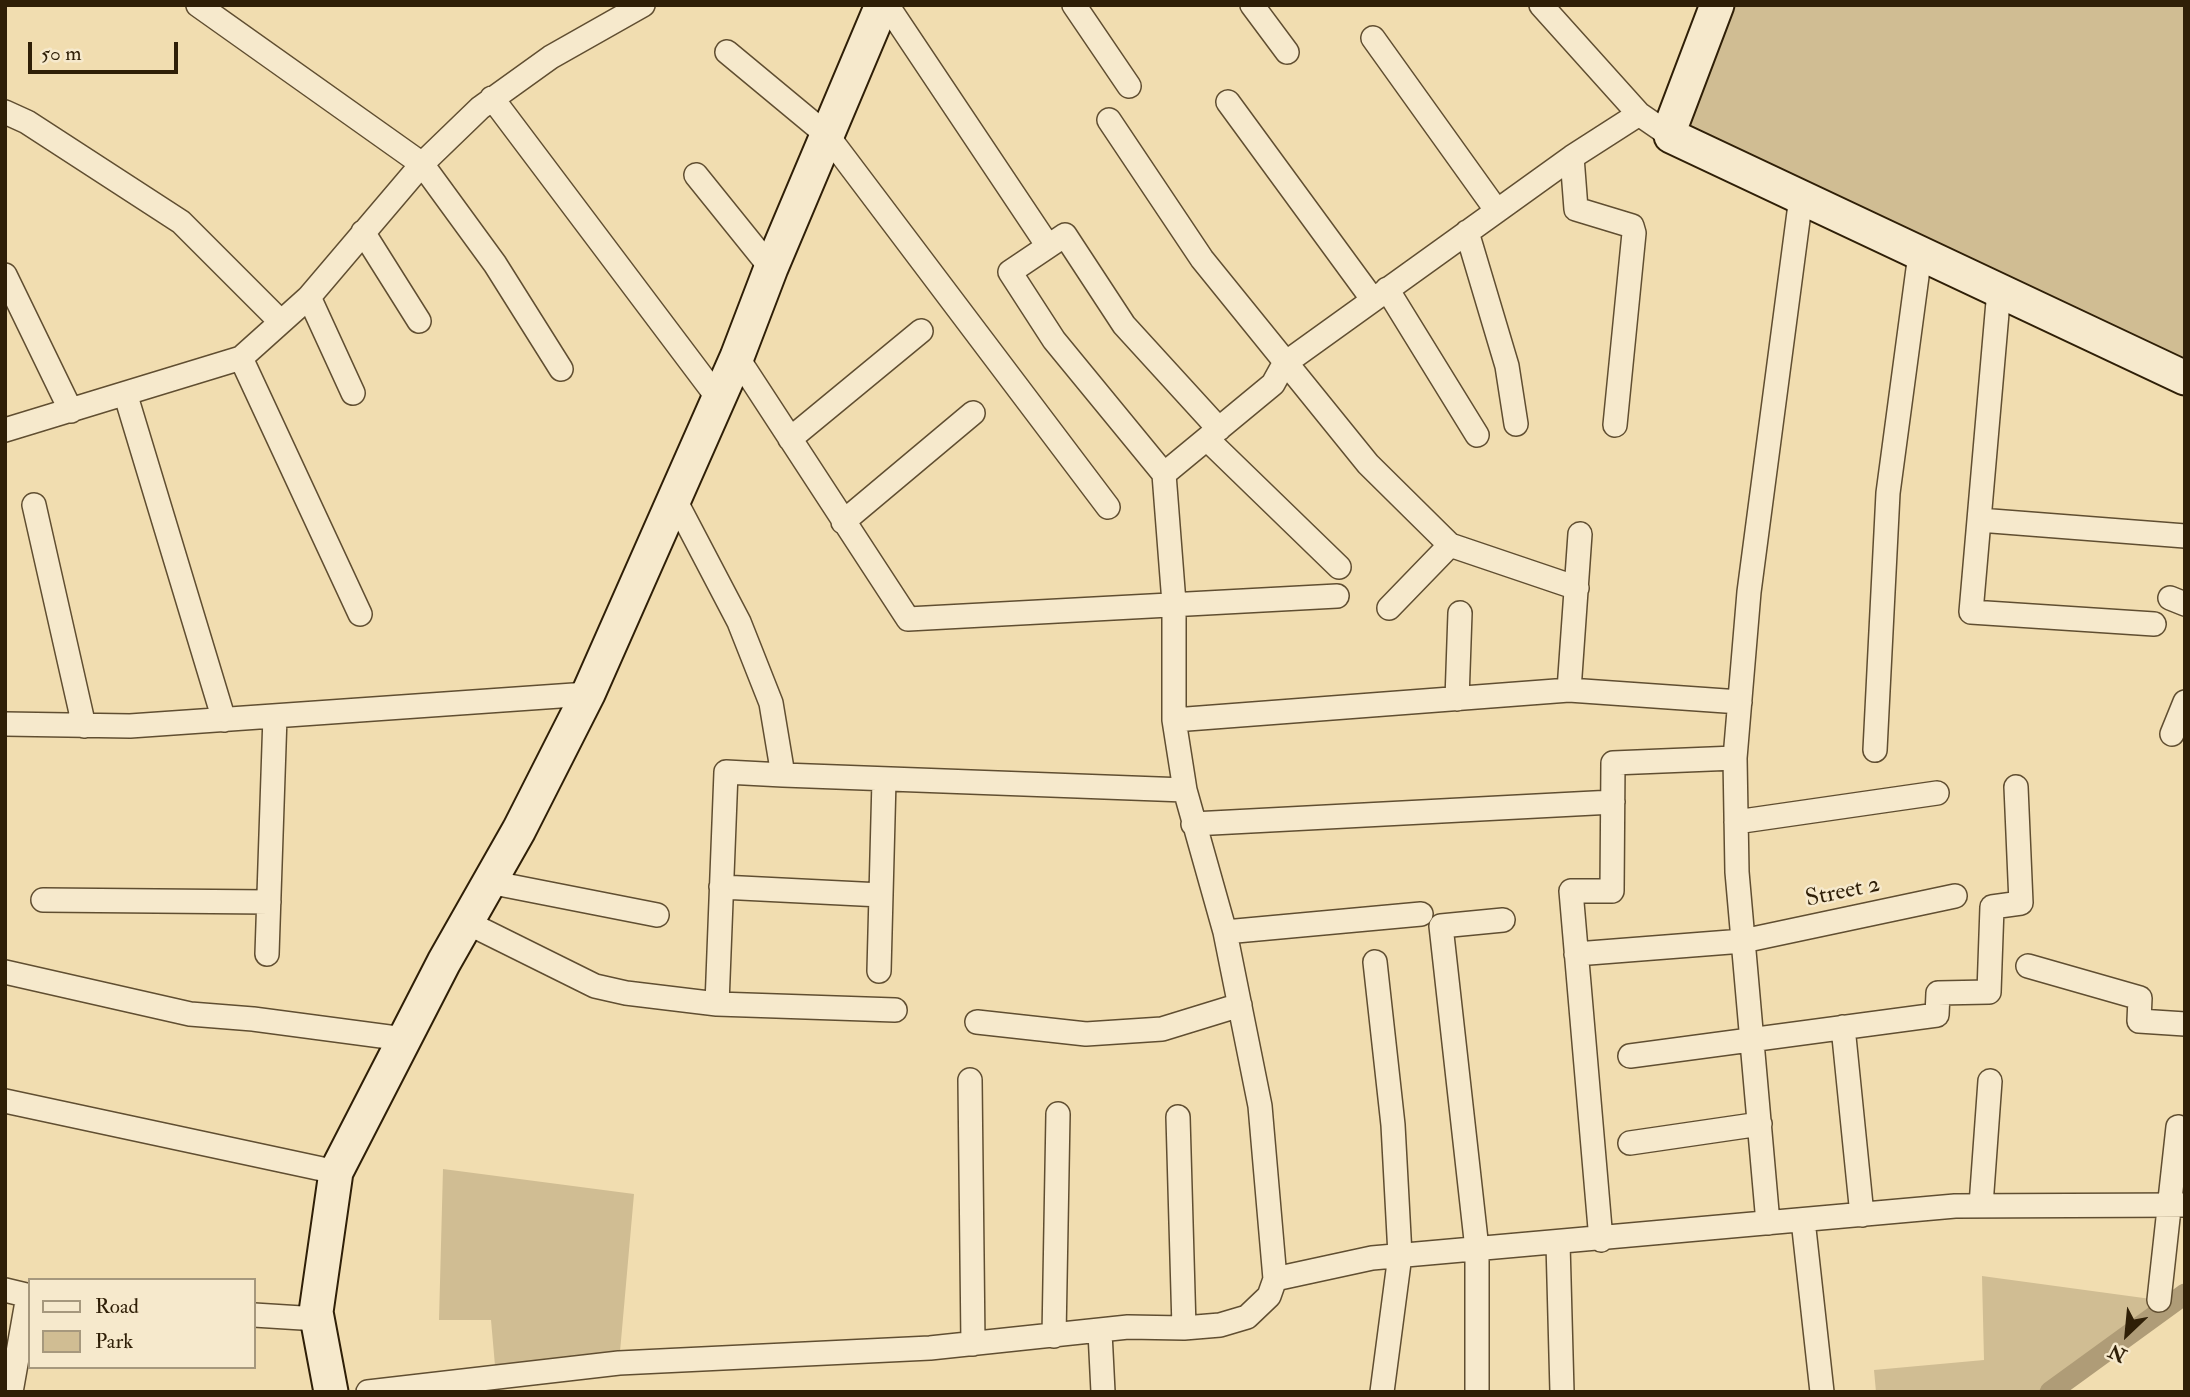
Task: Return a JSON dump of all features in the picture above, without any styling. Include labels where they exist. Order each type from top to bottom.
[{"type":"street","points":[[198,5],[422,164],[495,264],[562,369]]},
{"type":"street","points":[[5,430],[126,396],[241,358],[309,297],[422,164],[492,98],[551,57],[643,5]]},
{"type":"street","points":[[331,1392],[318,1319],[336,1172],[588,694],[737,357],[771,268],[884,5]]},
{"type":"street","points":[[884,5],[1048,246]]},
{"type":"street","points":[[1074,5],[1129,86]]},
{"type":"street","points":[[1252,5],[1287,52]]},
{"type":"street","points":[[1541,5],[1639,114],[1671,136],[2185,378]]},
{"type":"street","points":[[1671,136],[1670,129],[1717,5]]},
{"type":"street","points":[[1373,38],[1497,211]]},
{"type":"street","points":[[727,52],[827,135],[1108,507]]},
{"type":"street","points":[[492,98],[718,398]]},
{"type":"street","points":[[1228,102],[1380,294],[1477,435]]},
{"type":"street","points":[[5,112],[27,122],[181,222],[281,322]]},
{"type":"street","points":[[1164,474],[1273,384],[1284,364],[1572,157],[1639,114]]},
{"type":"street","points":[[1109,120],[1202,259],[1284,364],[1368,464],[1450,545],[1577,588]]},
{"type":"street","points":[[1572,157],[1576,209],[1632,226],[1634,233],[1615,425]]},
{"type":"street","points":[[696,174],[771,268]]},
{"type":"street","points":[[1769,1223],[1743,941],[1735,758],[1749,592],[1801,197]]},
{"type":"street","points":[[363,232],[419,321]]},
{"type":"street","points":[[1466,232],[1507,366],[1516,424]]},
{"type":"street","points":[[368,1392],[632,1362],[973,1344],[1128,1327],[1184,1328],[1220,1325],[1247,1317],[1269,1296],[1275,1279],[1260,1106],[1225,932],[1185,790],[1174,720],[1174,603],[1164,474],[1054,340],[1010,272],[1065,235],[1124,325],[1213,434],[1339,567]]},
{"type":"street","points":[[1874,750],[1888,493],[1920,254]]},
{"type":"street","points":[[5,275],[71,411]]},
{"type":"street","points":[[1998,290],[1971,612],[2154,624]]},
{"type":"street","points":[[309,297],[353,393]]},
{"type":"street","points":[[790,439],[921,331]]},
{"type":"street","points":[[737,357],[908,619],[1337,596]]},
{"type":"street","points":[[241,358],[360,614]]},
{"type":"street","points":[[126,396],[224,720]]},
{"type":"street","points":[[843,522],[973,413]]},
{"type":"street","points":[[674,498],[739,622],[771,703],[783,775]]},
{"type":"street","points":[[34,505],[84,726]]},
{"type":"street","points":[[1979,520],[2185,536]]},
{"type":"street","points":[[1569,690],[1580,534]]},
{"type":"street","points":[[1389,608],[1450,545]]},
{"type":"street","points":[[1457,699],[1460,613]]},
{"type":"street","points":[[1174,720],[1569,690],[1740,702]]},
{"type":"street","points":[[5,724],[84,726],[224,720],[588,694]]},
{"type":"street","points":[[2172,734],[2185,702]]},
{"type":"street","points":[[267,954],[275,716]]},
{"type":"street","points":[[1601,1240],[1571,891],[1612,891],[1613,763],[1735,758]]},
{"type":"street","points":[[717,1004],[726,772],[1185,790]]},
{"type":"street","points":[[879,971],[884,780]]},
{"type":"street","points":[[1630,1056],[1937,1015],[1938,993],[1990,992],[1992,907],[2021,904],[2016,787]]},
{"type":"street","points":[[1736,822],[1937,793]]},
{"type":"street","points":[[1193,824],[1613,802]]},
{"type":"street","points":[[489,882],[657,915]]},
{"type":"street","points":[[722,887],[881,895]]},
{"type":"street","name":"Street 2","points":[[1576,954],[1743,941],[1955,896]]},
{"type":"street","points":[[43,900],[268,902]]},
{"type":"street","points":[[1225,932],[1420,914]]},
{"type":"street","points":[[1478,1392],[1477,1250],[1441,926],[1503,920]]},
{"type":"street","points":[[466,922],[595,986],[717,1004],[895,1010]]},
{"type":"street","points":[[1375,962],[1393,1125],[1400,1255],[1382,1392]]},
{"type":"street","points":[[2028,966],[2140,998],[2138,1021],[2185,1024]]},
{"type":"street","points":[[5,972],[190,1014],[253,1019],[404,1039]]},
{"type":"street","points":[[977,1022],[1086,1034],[1162,1029],[1240,1005]]},
{"type":"street","points":[[1843,1027],[1862,1214]]},
{"type":"street","points":[[970,1080],[973,1344]]},
{"type":"street","points":[[1980,1205],[1990,1081]]},
{"type":"street","points":[[5,1101],[336,1172]]},
{"type":"street","points":[[1054,1336],[1058,1114]]},
{"type":"street","points":[[1178,1117],[1184,1328]]},
{"type":"street","points":[[1630,1143],[1760,1124]]},
{"type":"street","points":[[2159,1300],[2177,1205],[2178,1127]]},
{"type":"street","points":[[1275,1279],[1372,1258],[1601,1240],[1862,1214],[1980,1205],[2177,1205]]},
{"type":"street","points":[[1803,1220],[1822,1392]]},
{"type":"street","points":[[1558,1243],[1562,1392]]},
{"type":"street","points":[[5,1290],[28,1296]]},
{"type":"street","points":[[11,1392],[28,1301]]},
{"type":"street","points":[[256,1315],[318,1319]]},
{"type":"street","points":[[1100,1332],[1103,1392]]},
{"type":"green space","points":[[1720,5],[2185,5],[2185,368],[1671,136]]},
{"type":"green space","points":[[443,1169],[634,1194],[619,1363],[496,1377],[491,1320],[439,1320]]},
{"type":"green space","points":[[1982,1276],[2173,1302],[2050,1392],[1876,1392],[1874,1370],[1984,1360]]},
{"type":"waterway","points":[[2050,1392],[2185,1294]]}]
